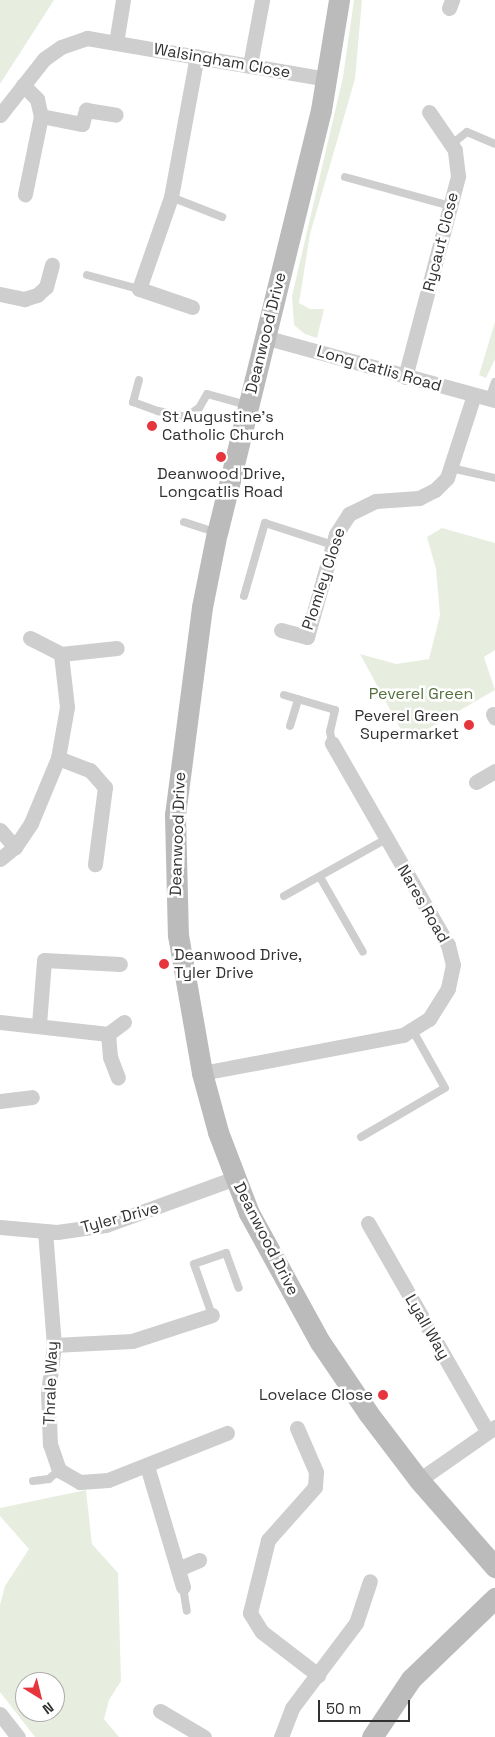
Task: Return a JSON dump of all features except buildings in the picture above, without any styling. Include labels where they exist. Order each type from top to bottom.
[{"type":"street","points":[[116,43],[123,0]]},
{"type":"street","points":[[250,65],[262,0]]},
{"type":"street","name":"Deanwood Drive","points":[[339,0],[327,79],[217,532],[186,713],[175,815],[178,934],[202,1073],[235,1178],[263,1242],[320,1342],[368,1413],[419,1480],[495,1567]]},
{"type":"street","name":"Walsingham Close","points":[[0,115],[44,59],[61,46],[87,38],[327,79]]},
{"type":"street","points":[[192,307],[139,289],[171,197],[198,56]]},
{"type":"street","points":[[23,85],[37,99],[41,116],[25,194]]},
{"type":"street","points":[[41,116],[82,124],[86,110],[116,115]]},
{"type":"street","name":"Rycaut Close","points":[[404,377],[450,206],[458,167],[452,144],[429,112]]},
{"type":"street","points":[[0,294],[24,299],[37,295],[46,286],[52,266]]},
{"type":"street","name":"Long Catlis Road","points":[[264,337],[492,400]]},
{"type":"street","name":"Plomley Close","points":[[281,630],[307,637],[339,527],[356,509],[376,501],[420,498],[441,485],[451,468],[474,395]]},
{"type":"street","points":[[30,638],[61,654],[117,648]]},
{"type":"street","points":[[0,859],[15,847],[31,823],[58,758],[68,707],[61,654]]},
{"type":"street","name":"Nares Road","points":[[202,1073],[389,1039],[413,1031],[430,1018],[448,988],[453,966],[438,927],[332,743]]},
{"type":"street","points":[[58,758],[90,770],[105,787],[94,864]]},
{"type":"street","points":[[476,782],[495,771]]},
{"type":"street","points":[[0,830],[15,847]]},
{"type":"street","points":[[39,1024],[44,960],[120,964]]},
{"type":"street","points":[[0,1022],[39,1024],[108,1034],[124,1022]]},
{"type":"street","points":[[108,1034],[110,1057],[118,1078]]},
{"type":"street","points":[[0,1101],[32,1097]]},
{"type":"street","name":"Tyler Drive","points":[[0,1227],[45,1231],[113,1223],[235,1178]]},
{"type":"street","name":"Lyall Way","points":[[368,1223],[491,1429]]},
{"type":"street","name":"Thrale Way","points":[[45,1231],[54,1345],[48,1393],[50,1444],[59,1470]]},
{"type":"street","points":[[54,1345],[141,1339],[212,1316]]},
{"type":"street","points":[[297,1428],[316,1472],[316,1487],[268,1540],[250,1613],[262,1632],[318,1675]]},
{"type":"street","points":[[419,1480],[491,1429]]},
{"type":"street","points":[[59,1470],[70,1479],[96,1482],[147,1466],[215,1432]]},
{"type":"street","points":[[147,1466],[184,1587]]},
{"type":"street","points":[[178,1569],[199,1560]]},
{"type":"street","points":[[281,1737],[292,1708],[356,1623],[370,1581]]},
{"type":"street","points":[[372,1737],[411,1679],[495,1598]]},
{"type":"street","points":[[160,1711],[204,1737]]},
{"type":"street","points":[[0,1714],[18,1737]]},
{"type":"lane","points":[[452,144],[467,132],[495,144]]},
{"type":"lane","points":[[345,177],[450,206]]},
{"type":"lane","points":[[171,197],[222,216]]},
{"type":"lane","points":[[87,275],[139,289]]},
{"type":"lane","points":[[139,380],[133,402],[158,411],[186,416],[199,408],[207,394],[247,405]]},
{"type":"lane","points":[[492,400],[495,382]]},
{"type":"lane","points":[[451,468],[495,478]]},
{"type":"lane","points":[[184,522],[217,532]]},
{"type":"lane","points":[[244,596],[265,523],[333,545]]},
{"type":"lane","points":[[284,695],[335,710],[330,731],[332,743]]},
{"type":"lane","points":[[290,726],[298,699]]},
{"type":"lane","points":[[284,896],[386,839]]},
{"type":"lane","points":[[320,877],[363,952]]},
{"type":"lane","points":[[361,1137],[445,1088],[413,1031]]},
{"type":"lane","points":[[212,1316],[194,1264],[226,1253],[238,1288]]},
{"type":"lane","points":[[33,1481],[49,1479],[59,1470]]},
{"type":"lane","points":[[184,1587],[187,1611]]},
{"type":"green space","points":[[0,0],[54,0],[0,84]]},
{"type":"green space","points":[[354,0],[362,0],[355,79],[310,234],[299,303],[310,309],[324,309],[317,338],[305,334],[294,325],[292,296],[343,77]]},
{"type":"green space","points":[[495,322],[495,359],[486,378],[479,375]]},
{"type":"green space","name":"Peverel Green","points":[[442,528],[495,543],[495,650],[484,657],[495,690],[407,741],[360,654],[396,664],[429,659],[440,615],[436,569],[427,537]]},
{"type":"green space","points":[[86,1490],[92,1544],[118,1573],[121,1681],[109,1700],[104,1719],[119,1737],[35,1737],[23,1722],[65,1722],[65,1672],[15,1672],[15,1711],[0,1692],[0,1605],[5,1586],[29,1549],[0,1516],[0,1508]]},
{"type":"place","name":"St Augustine's Catholic Church","points":[[152,426]]},
{"type":"place","name":"Deanwood Drive, Longcatlis Road","points":[[221,457]]},
{"type":"place","name":"Peverel Green Supermarket","points":[[469,725]]},
{"type":"place","name":"Deanwood Drive, Tyler Drive","points":[[164,964]]},
{"type":"place","name":"Lovelace Close","points":[[383,1395]]}]
